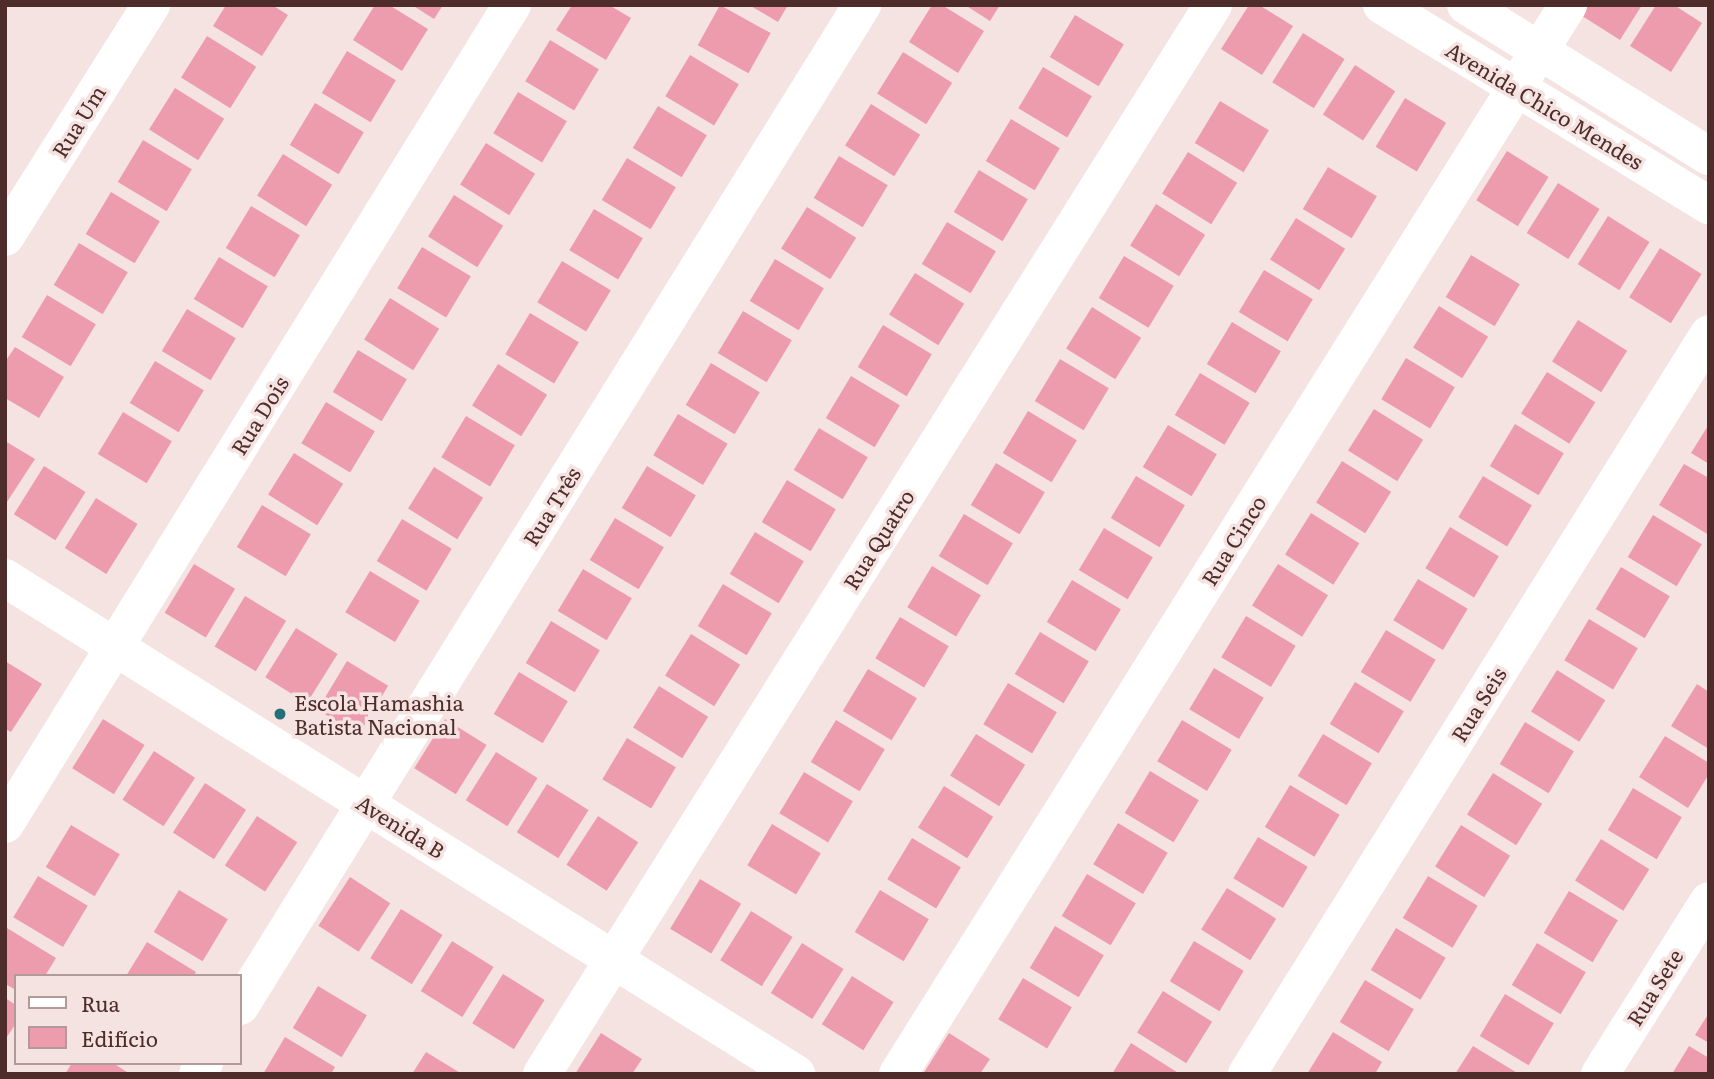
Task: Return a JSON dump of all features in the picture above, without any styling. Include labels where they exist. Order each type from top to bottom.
[{"type":"street","name":"Rua Um","points":[[5,237],[151,5]]},
{"type":"street","name":"Rua Dois","points":[[5,824],[512,5]]},
{"type":"street","name":"Rua Três","points":[[242,1003],[862,5]]},
{"type":"street","name":"Rua Quatro","points":[[542,1074],[1213,5]]},
{"type":"street","name":"Avenida Chico Mendes","points":[[1382,5],[1709,205]]},
{"type":"street","name":"Avenida Chico Mendes","points":[[1466,5],[1709,156]]},
{"type":"street","name":"Rua Cinco","points":[[898,1074],[1568,5]]},
{"type":"street","name":"Rua Seis","points":[[1247,1074],[1709,334]]},
{"type":"street","name":"Avenida B","points":[[5,578],[796,1074]]},
{"type":"street","name":"Rua Sete","points":[[1600,1074],[1709,901]]},
{"type":"building","points":[[226,5],[272,5],[288,15],[262,56],[213,26]]},
{"type":"building","points":[[375,5],[389,5],[428,29],[402,71],[353,40]]},
{"type":"building","points":[[412,5],[443,5],[434,19]]},
{"type":"building","points":[[572,5],[609,5],[631,18],[606,60],[556,30]]},
{"type":"building","points":[[720,5],[771,33],[748,73],[698,45]]},
{"type":"building","points":[[749,5],[788,5],[778,22]]},
{"type":"building","points":[[932,5],[942,5],[984,31],[958,73],[909,42]]},
{"type":"building","points":[[965,5],[1000,5],[990,21]]},
{"type":"building","points":[[1249,5],[1259,5],[1293,26],[1262,75],[1221,49]]},
{"type":"building","points":[[1585,5],[1642,5],[1620,40],[1579,14]]},
{"type":"building","points":[[1656,5],[1674,5],[1702,23],[1671,72],[1630,46]]},
{"type":"building","points":[[1075,15],[1124,44],[1099,86],[1050,57]]},
{"type":"building","points":[[1303,33],[1345,59],[1314,108],[1272,82]]},
{"type":"building","points":[[207,36],[256,67],[230,108],[181,78]]},
{"type":"building","points":[[550,40],[599,69],[574,111],[525,81]]},
{"type":"building","points":[[347,51],[396,80],[371,122],[322,93]]},
{"type":"building","points":[[903,52],[952,83],[926,124],[877,94]]},
{"type":"building","points":[[690,55],[739,84],[714,126],[665,96]]},
{"type":"building","points":[[1355,65],[1395,91],[1363,141],[1323,114]]},
{"type":"building","points":[[1043,67],[1092,96],[1067,138],[1018,108]]},
{"type":"building","points":[[175,88],[224,119],[198,160],[149,130]]},
{"type":"building","points":[[518,92],[567,121],[542,163],[493,133]]},
{"type":"building","points":[[1405,98],[1446,123],[1417,172],[1376,147]]},
{"type":"building","points":[[1220,101],[1269,130],[1244,172],[1195,143]]},
{"type":"building","points":[[315,103],[364,132],[339,174],[290,145]]},
{"type":"building","points":[[871,104],[920,135],[894,176],[845,146]]},
{"type":"building","points":[[658,106],[707,135],[682,177],[633,148]]},
{"type":"building","points":[[1011,119],[1060,148],[1035,190],[986,161]]},
{"type":"building","points":[[143,140],[192,169],[167,211],[118,182]]},
{"type":"building","points":[[486,143],[535,174],[509,215],[460,185]]},
{"type":"building","points":[[1507,151],[1549,177],[1518,226],[1476,200]]},
{"type":"building","points":[[1188,152],[1237,183],[1211,224],[1162,194]]},
{"type":"building","points":[[283,154],[332,185],[306,226],[257,196]]},
{"type":"building","points":[[839,156],[888,185],[863,227],[814,198]]},
{"type":"building","points":[[627,158],[676,187],[651,229],[602,200]]},
{"type":"building","points":[[1328,167],[1377,196],[1352,238],[1303,209]]},
{"type":"building","points":[[979,170],[1028,199],[1003,241],[954,212]]},
{"type":"building","points":[[1558,183],[1600,209],[1568,259],[1527,233]]},
{"type":"building","points":[[111,192],[160,221],[135,263],[86,234]]},
{"type":"building","points":[[454,195],[503,226],[477,267],[428,237]]},
{"type":"building","points":[[1156,204],[1205,235],[1179,276],[1130,246]]},
{"type":"building","points":[[251,206],[300,235],[275,277],[226,248]]},
{"type":"building","points":[[807,207],[856,238],[830,279],[781,249]]},
{"type":"building","points":[[594,209],[643,238],[618,280],[569,250]]},
{"type":"building","points":[[1608,216],[1650,242],[1619,290],[1578,264]]},
{"type":"building","points":[[1296,218],[1345,249],[1319,290],[1270,260]]},
{"type":"building","points":[[947,222],[996,251],[971,293],[922,264]]},
{"type":"building","points":[[79,243],[128,272],[103,314],[54,285]]},
{"type":"building","points":[[422,247],[471,276],[446,318],[397,288]]},
{"type":"building","points":[[1660,248],[1702,274],[1671,323],[1629,297]]},
{"type":"building","points":[[1471,255],[1520,284],[1495,326],[1446,297]]},
{"type":"building","points":[[1124,256],[1174,286],[1148,328],[1099,298]]},
{"type":"building","points":[[219,257],[268,286],[243,328],[194,299]]},
{"type":"building","points":[[775,259],[824,288],[799,330],[750,301]]},
{"type":"building","points":[[562,261],[611,290],[586,332],[537,302]]},
{"type":"building","points":[[1264,270],[1313,299],[1288,341],[1239,312]]},
{"type":"building","points":[[915,273],[964,304],[938,345],[889,315]]},
{"type":"building","points":[[47,295],[96,324],[71,366],[22,337]]},
{"type":"building","points":[[390,298],[439,329],[413,370],[364,340]]},
{"type":"building","points":[[1439,306],[1488,337],[1462,378],[1413,348]]},
{"type":"building","points":[[1092,307],[1141,338],[1115,379],[1066,349]]},
{"type":"building","points":[[187,309],[236,338],[211,380],[162,351]]},
{"type":"building","points":[[743,311],[792,340],[767,382],[718,353]]},
{"type":"building","points":[[530,313],[579,342],[554,384],[505,354]]},
{"type":"building","points":[[1578,320],[1627,351],[1601,392],[1552,362]]},
{"type":"building","points":[[1232,322],[1281,351],[1256,393],[1207,364]]},
{"type":"building","points":[[883,325],[932,354],[907,396],[858,367]]},
{"type":"building","points":[[15,347],[64,377],[39,418],[5,398],[5,362]]},
{"type":"building","points":[[358,350],[407,379],[382,421],[333,392]]},
{"type":"building","points":[[1406,358],[1455,387],[1430,429],[1381,399]]},
{"type":"building","points":[[1060,359],[1109,388],[1084,430],[1035,401]]},
{"type":"building","points":[[155,361],[204,390],[179,432],[130,403]]},
{"type":"building","points":[[711,363],[760,392],[735,434],[686,405]]},
{"type":"building","points":[[498,364],[547,395],[521,436],[472,406]]},
{"type":"building","points":[[1547,372],[1595,402],[1569,444],[1521,414]]},
{"type":"building","points":[[1200,373],[1250,403],[1224,445],[1175,415]]},
{"type":"building","points":[[851,376],[900,405],[875,447],[826,418]]},
{"type":"building","points":[[326,402],[375,431],[350,473],[301,443]]},
{"type":"building","points":[[1374,409],[1423,440],[1397,481],[1348,451]]},
{"type":"building","points":[[1028,411],[1077,440],[1052,482],[1003,453]]},
{"type":"building","points":[[123,412],[172,441],[147,483],[98,454]]},
{"type":"building","points":[[678,414],[728,444],[703,485],[653,455]]},
{"type":"building","points":[[466,416],[515,445],[490,487],[441,457]]},
{"type":"building","points":[[1515,424],[1564,453],[1539,495],[1490,466]]},
{"type":"building","points":[[1709,424],[1709,464],[1691,453]]},
{"type":"building","points":[[1168,425],[1217,454],[1192,496],[1143,467]]},
{"type":"building","points":[[819,428],[868,457],[843,499],[794,470]]},
{"type":"building","points":[[5,441],[35,459],[5,505]]},
{"type":"building","points":[[294,453],[343,484],[317,525],[268,495]]},
{"type":"building","points":[[1342,461],[1391,492],[1365,533],[1316,503]]},
{"type":"building","points":[[996,463],[1045,492],[1020,534],[971,505]]},
{"type":"building","points":[[1684,464],[1709,478],[1709,535],[1659,505]]},
{"type":"building","points":[[44,466],[86,492],[55,540],[14,514]]},
{"type":"building","points":[[647,466],[696,495],[671,537],[622,508]]},
{"type":"building","points":[[434,467],[483,498],[457,539],[408,509]]},
{"type":"building","points":[[1136,476],[1185,505],[1160,547],[1111,518]]},
{"type":"building","points":[[1483,476],[1532,505],[1507,547],[1458,517]]},
{"type":"building","points":[[787,480],[836,509],[811,551],[762,522]]},
{"type":"building","points":[[96,498],[138,524],[106,574],[65,548]]},
{"type":"building","points":[[262,505],[311,534],[286,576],[237,547]]},
{"type":"building","points":[[1311,513],[1359,543],[1333,585],[1285,555]]},
{"type":"building","points":[[964,514],[1013,543],[988,585],[939,556]]},
{"type":"building","points":[[1653,515],[1702,544],[1677,586],[1628,557]]},
{"type":"building","points":[[615,518],[664,547],[639,589],[590,560]]},
{"type":"building","points":[[402,519],[452,549],[426,591],[377,561]]},
{"type":"building","points":[[1450,527],[1499,556],[1474,598],[1425,568]]},
{"type":"building","points":[[1104,528],[1153,557],[1128,599],[1079,570]]},
{"type":"building","points":[[755,532],[804,561],[779,603],[730,574]]},
{"type":"building","points":[[194,564],[235,589],[206,638],[165,613]]},
{"type":"building","points":[[1278,564],[1328,595],[1302,637],[1252,606]]},
{"type":"building","points":[[932,566],[981,595],[956,637],[907,607]]},
{"type":"building","points":[[1621,567],[1670,596],[1645,638],[1596,609]]},
{"type":"building","points":[[583,569],[632,598],[607,640],[558,611]]},
{"type":"building","points":[[370,571],[420,601],[395,642],[345,612]]},
{"type":"building","points":[[1418,579],[1468,609],[1443,650],[1393,620]]},
{"type":"building","points":[[1072,580],[1121,609],[1096,651],[1047,622]]},
{"type":"building","points":[[723,584],[772,613],[747,655],[698,626]]},
{"type":"building","points":[[245,596],[286,621],[256,671],[215,647]]},
{"type":"building","points":[[1246,616],[1296,646],[1271,687],[1221,657]]},
{"type":"building","points":[[900,617],[949,646],[924,688],[875,658]]},
{"type":"building","points":[[1589,619],[1638,648],[1613,690],[1564,660]]},
{"type":"building","points":[[551,621],[600,650],[575,692],[526,663]]},
{"type":"building","points":[[296,628],[338,654],[307,703],[265,677]]},
{"type":"building","points":[[1386,630],[1436,660],[1410,702],[1361,672]]},
{"type":"building","points":[[1040,632],[1089,661],[1064,703],[1015,674]]},
{"type":"building","points":[[691,634],[740,665],[714,706],[665,676]]},
{"type":"building","points":[[5,661],[42,684],[11,732],[5,729]]},
{"type":"building","points":[[347,661],[388,686],[359,735],[318,710]]},
{"type":"building","points":[[1214,668],[1264,698],[1239,739],[1189,709]]},
{"type":"building","points":[[868,669],[917,698],[892,740],[843,711]]},
{"type":"building","points":[[1557,670],[1605,700],[1579,742],[1531,712]]},
{"type":"building","points":[[519,672],[568,701],[543,743],[494,714]]},
{"type":"building","points":[[1355,682],[1404,711],[1379,753],[1330,724]]},
{"type":"building","points":[[1008,683],[1057,712],[1032,754],[983,724]]},
{"type":"building","points":[[1697,684],[1709,692],[1709,749],[1671,726]]},
{"type":"building","points":[[659,686],[708,717],[682,758],[633,728]]},
{"type":"building","points":[[103,719],[145,745],[114,794],[72,768]]},
{"type":"building","points":[[445,719],[487,745],[456,794],[414,768]]},
{"type":"building","points":[[836,720],[885,749],[860,791],[811,762]]},
{"type":"building","points":[[1182,720],[1232,750],[1207,791],[1157,761]]},
{"type":"building","points":[[1525,722],[1574,751],[1549,793],[1500,764]]},
{"type":"building","points":[[976,734],[1025,765],[999,806],[950,776]]},
{"type":"building","points":[[1323,734],[1372,763],[1347,805],[1298,776]]},
{"type":"building","points":[[1665,736],[1709,763],[1709,774],[1688,808],[1639,777]]},
{"type":"building","points":[[627,738],[676,767],[651,809],[602,779]]},
{"type":"building","points":[[154,751],[195,778],[164,826],[122,800]]},
{"type":"building","points":[[496,752],[538,778],[507,826],[466,800]]},
{"type":"building","points":[[1150,771],[1199,800],[1174,842],[1125,813]]},
{"type":"building","points":[[804,772],[853,801],[828,843],[779,813]]},
{"type":"building","points":[[1493,773],[1542,804],[1516,845],[1467,815]]},
{"type":"building","points":[[205,783],[246,810],[214,859],[173,832]]},
{"type":"building","points":[[547,784],[589,810],[558,858],[517,832]]},
{"type":"building","points":[[1290,785],[1340,815],[1314,857],[1265,827]]},
{"type":"building","points":[[944,786],[993,817],[967,858],[918,828]]},
{"type":"building","points":[[1633,788],[1682,817],[1657,859],[1608,830]]},
{"type":"building","points":[[257,816],[297,842],[265,892],[225,865]]},
{"type":"building","points":[[598,816],[638,842],[607,891],[566,865]]},
{"type":"building","points":[[1118,823],[1168,853],[1143,894],[1093,864]]},
{"type":"building","points":[[772,824],[821,853],[796,895],[747,865]]},
{"type":"building","points":[[71,825],[120,854],[95,896],[46,867]]},
{"type":"building","points":[[1461,825],[1510,856],[1484,897],[1435,867]]},
{"type":"building","points":[[1258,837],[1308,867],[1283,908],[1233,878]]},
{"type":"building","points":[[912,838],[961,867],[936,909],[887,879]]},
{"type":"building","points":[[1601,839],[1649,869],[1623,911],[1575,881]]},
{"type":"building","points":[[1087,874],[1136,903],[1111,945],[1062,916]]},
{"type":"building","points":[[38,876],[88,906],[63,947],[13,917]]},
{"type":"building","points":[[1428,876],[1478,906],[1452,948],[1403,918]]},
{"type":"building","points":[[350,877],[390,903],[359,952],[318,926]]},
{"type":"building","points":[[700,879],[741,904],[711,953],[670,929]]},
{"type":"building","points":[[1227,888],[1276,919],[1250,960],[1201,930]]},
{"type":"building","points":[[179,890],[228,919],[203,961],[154,932]]},
{"type":"building","points":[[880,890],[929,919],[904,961],[855,932]]},
{"type":"building","points":[[1569,891],[1618,920],[1593,962],[1544,933]]},
{"type":"building","points":[[401,909],[443,935],[412,984],[370,958]]},
{"type":"building","points":[[751,911],[793,937],[762,986],[720,960]]},
{"type":"building","points":[[1055,926],[1104,955],[1079,997],[1030,968]]},
{"type":"building","points":[[7,928],[56,958],[46,974],[14,974],[14,989],[5,984]]},
{"type":"building","points":[[1396,928],[1446,958],[1420,1000],[1371,970]]},
{"type":"building","points":[[452,941],[494,967],[462,1017],[421,991]]},
{"type":"building","points":[[1194,941],[1244,971],[1220,1011],[1170,981]]},
{"type":"building","points":[[147,942],[196,972],[195,974],[127,974]]},
{"type":"building","points":[[802,943],[844,969],[812,1019],[771,993]]},
{"type":"building","points":[[1537,943],[1586,972],[1561,1014],[1512,985]]},
{"type":"building","points":[[503,974],[545,1000],[514,1049],[472,1023]]},
{"type":"building","points":[[852,976],[894,1002],[863,1050],[822,1024]]},
{"type":"building","points":[[1023,978],[1072,1007],[1047,1049],[998,1019]]},
{"type":"building","points":[[1365,980],[1414,1009],[1389,1051],[1340,1022]]},
{"type":"building","points":[[318,986],[367,1015],[342,1057],[293,1028]]},
{"type":"building","points":[[1163,991],[1212,1022],[1186,1063],[1137,1033]]},
{"type":"building","points":[[1505,994],[1554,1023],[1529,1065],[1480,1036]]},
{"type":"building","points":[[5,998],[14,1004],[14,1026],[5,1040]]},
{"type":"building","points":[[1709,1013],[1709,1043],[1695,1035]]},
{"type":"building","points":[[1333,1032],[1382,1062],[1375,1074],[1307,1074]]},
{"type":"building","points":[[601,1033],[642,1059],[632,1074],[575,1074]]},
{"type":"building","points":[[949,1033],[990,1059],[980,1074],[923,1074]]},
{"type":"building","points":[[285,1037],[335,1067],[331,1074],[263,1074]]},
{"type":"building","points":[[1131,1043],[1180,1074],[1112,1074]]},
{"type":"building","points":[[1473,1046],[1519,1074],[1455,1074]]},
{"type":"building","points":[[1689,1046],[1709,1058],[1709,1074],[1672,1074]]},
{"type":"building","points":[[426,1052],[462,1074],[412,1074]]},
{"type":"building","points":[[71,1065],[116,1065],[130,1074],[65,1074]]},
{"type":"place","name":"Escola Hamashia Batista Nacional","points":[[280,714]]}]
